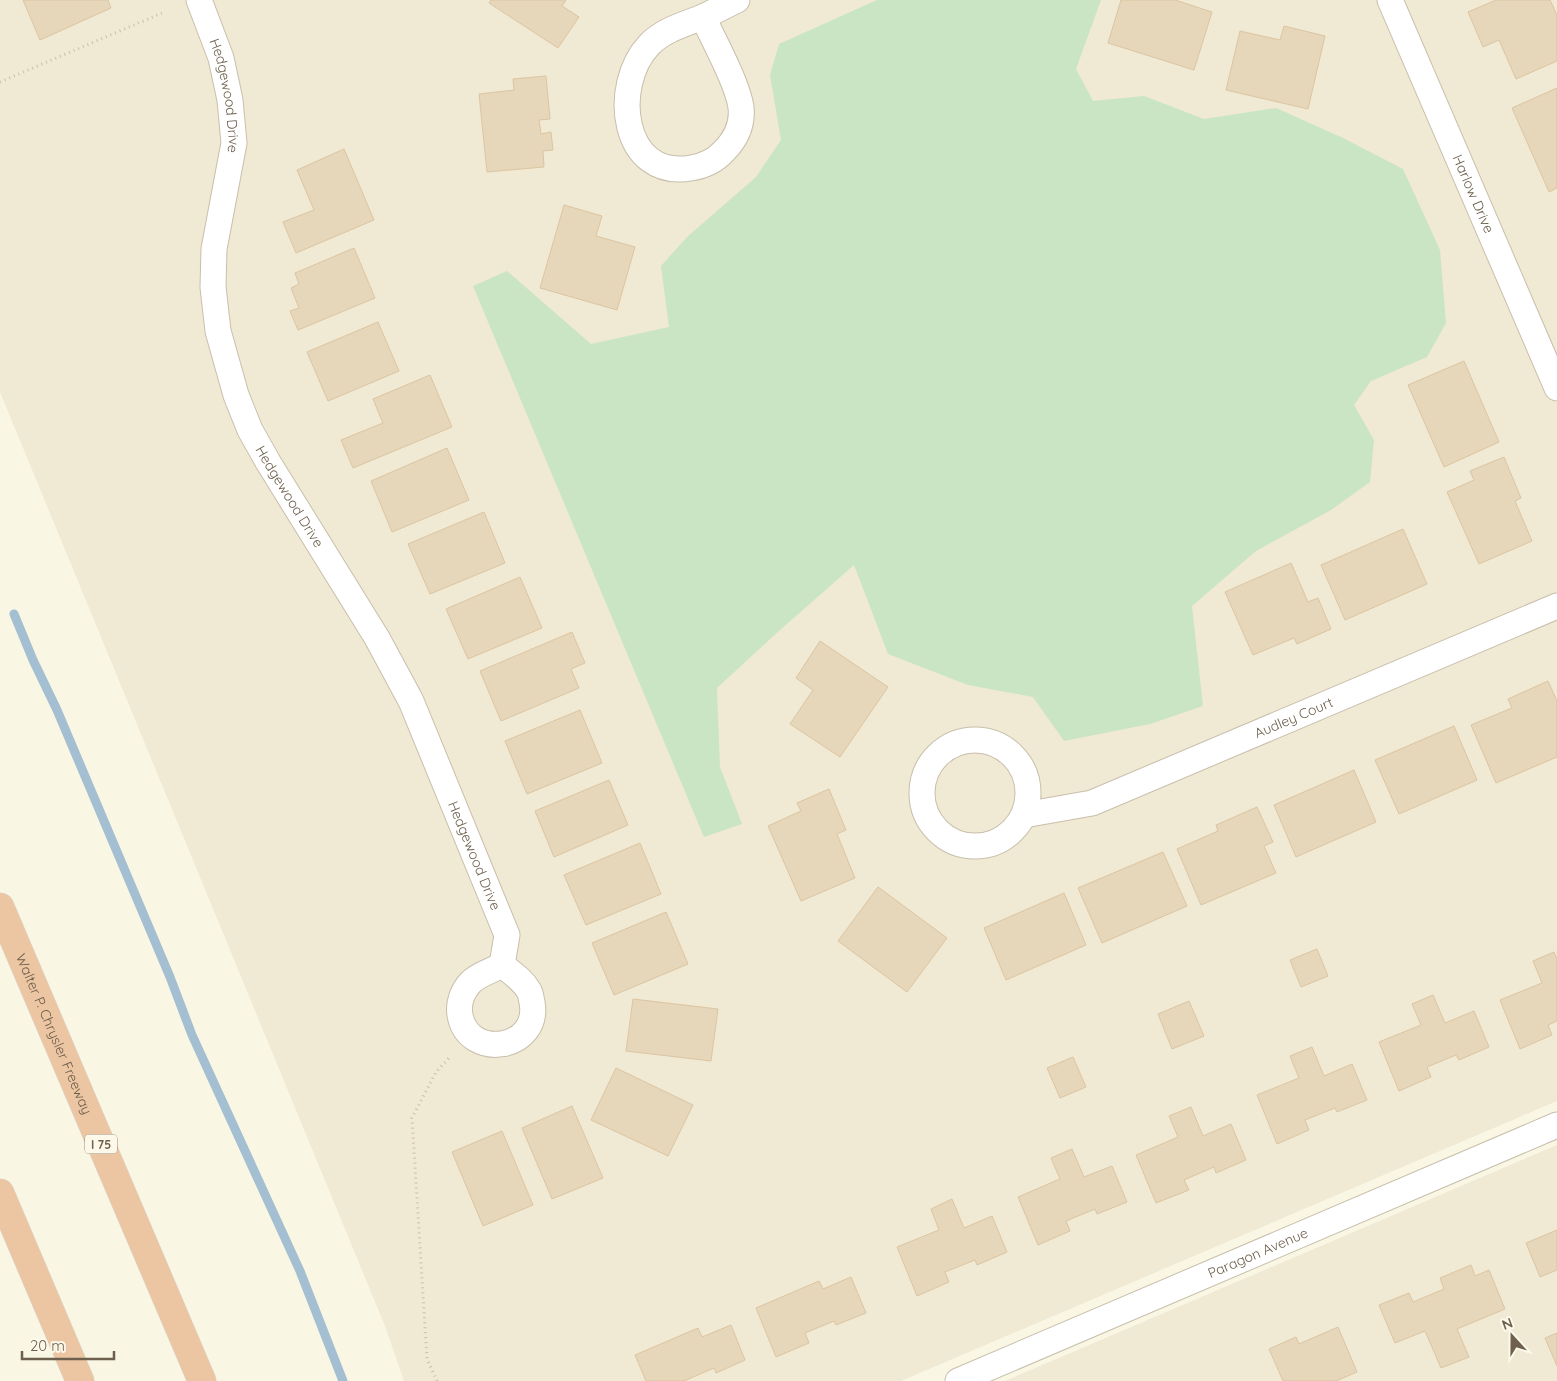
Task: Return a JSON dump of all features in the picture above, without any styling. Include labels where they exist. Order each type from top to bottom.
[{"type":"highway","name":"Walter P. Chrysler Freeway","points":[[0,907],[202,1381]]},
{"type":"highway","points":[[0,1193],[80,1381]]},
{"type":"street","name":"Hedgewood Drive","points":[[199,0],[221,58],[230,100],[234,143],[214,249],[213,287],[218,331],[231,380],[250,430],[377,638],[411,701],[507,935],[502,964]]},
{"type":"street","points":[[703,16],[736,90],[741,107],[741,124],[733,142],[719,157],[701,166],[681,170],[662,166],[645,156],[635,142],[629,124],[626,105],[630,81],[636,63],[650,44],[671,29],[737,0]]},
{"type":"street","name":"Harlow Drive","points":[[1390,0],[1557,388]]},
{"type":"street","name":"Audley Court","points":[[1024,815],[1092,803],[1557,606]]},
{"type":"street","points":[[973,741],[990,743],[1007,750],[1019,763],[1027,780],[1028,798],[1024,815],[1014,829],[1001,840],[985,846],[968,846],[952,841],[938,831],[928,817],[923,801],[923,784],[929,768],[940,754],[955,744],[973,741]]},
{"type":"street","points":[[502,964],[520,979],[530,992],[534,1011],[529,1026],[520,1037],[508,1044],[491,1045],[471,1035],[464,1027],[460,1018],[461,998],[469,984],[478,976],[491,972],[502,964]]},
{"type":"street","name":"Paragon Avenue","points":[[958,1381],[1557,1125]]},
{"type":"path","points":[[0,82],[162,13]]},
{"type":"path","points":[[437,1381],[427,1358],[412,1118],[436,1072],[471,1035]]},
{"type":"shaded area","points":[[0,0],[1557,0],[1557,1101],[901,1381],[404,1381],[385,1326],[0,392]]},
{"type":"shaded area","points":[[1557,1145],[1557,1381],[1005,1381]]},
{"type":"green space","points":[[877,0],[1101,0],[1076,69],[1093,101],[1144,96],[1204,119],[1276,108],[1343,138],[1403,169],[1440,250],[1446,323],[1427,357],[1371,381],[1354,405],[1374,440],[1370,482],[1331,510],[1256,551],[1192,606],[1203,706],[1150,724],[1064,741],[1033,697],[968,685],[888,654],[854,565],[717,688],[720,767],[742,824],[704,837],[473,286],[507,271],[591,344],[669,327],[661,266],[687,237],[756,177],[781,140],[770,75],[779,44]]},
{"type":"building","points":[[23,0],[108,0],[111,8],[40,40]]},
{"type":"building","points":[[491,0],[566,0],[562,6],[579,17],[558,48],[489,3]]},
{"type":"building","points":[[1121,0],[1175,0],[1212,12],[1194,70],[1108,43]]},
{"type":"building","points":[[1496,0],[1550,0],[1557,15],[1557,61],[1516,79],[1499,40],[1483,47],[1468,12]]},
{"type":"building","points":[[1284,26],[1325,36],[1308,109],[1226,90],[1240,31],[1280,40]]},
{"type":"building","points":[[546,76],[550,119],[539,120],[541,134],[551,132],[553,150],[543,151],[544,167],[487,172],[479,94],[514,90],[513,79]]},
{"type":"building","points":[[1557,88],[1557,188],[1549,192],[1512,108]]},
{"type":"building","points":[[344,149],[374,220],[296,253],[283,222],[314,210],[297,170]]},
{"type":"building","points":[[564,205],[602,216],[596,236],[635,247],[617,310],[540,288]]},
{"type":"building","points":[[354,248],[375,298],[298,330],[290,311],[299,308],[291,288],[299,284],[295,273]]},
{"type":"building","points":[[378,322],[399,371],[328,401],[307,352]]},
{"type":"building","points":[[1464,361],[1499,442],[1444,467],[1408,385]]},
{"type":"building","points":[[430,375],[452,427],[353,468],[341,440],[383,423],[373,399]]},
{"type":"building","points":[[447,448],[469,500],[392,532],[371,481]]},
{"type":"building","points":[[1504,457],[1521,498],[1515,501],[1532,541],[1479,564],[1447,492],[1474,480],[1470,471]]},
{"type":"building","points":[[484,512],[505,563],[430,594],[408,544]]},
{"type":"building","points":[[1403,529],[1427,584],[1345,620],[1321,565]]},
{"type":"building","points":[[1291,563],[1308,602],[1318,598],[1331,629],[1297,644],[1294,638],[1253,655],[1225,592]]},
{"type":"building","points":[[520,577],[542,628],[468,659],[446,609]]},
{"type":"building","points":[[572,632],[585,663],[571,669],[579,688],[501,721],[480,671]]},
{"type":"building","points":[[820,641],[888,687],[840,757],[790,724],[813,690],[796,678]]},
{"type":"building","points":[[1548,681],[1557,701],[1557,757],[1496,783],[1471,725],[1512,708],[1508,699]]},
{"type":"building","points":[[580,710],[602,763],[527,794],[505,741]]},
{"type":"building","points":[[1454,726],[1477,780],[1399,814],[1375,760]]},
{"type":"building","points":[[1354,770],[1376,822],[1296,857],[1274,805]]},
{"type":"building","points":[[609,780],[628,825],[554,857],[535,811]]},
{"type":"building","points":[[829,789],[846,830],[837,834],[855,878],[801,901],[768,826],[801,811],[797,803]]},
{"type":"building","points":[[1257,807],[1273,842],[1264,846],[1276,873],[1201,905],[1177,849],[1218,831],[1216,825]]},
{"type":"building","points":[[640,843],[661,894],[586,925],[564,875]]},
{"type":"building","points":[[1163,852],[1187,906],[1102,943],[1078,888]]},
{"type":"building","points":[[878,887],[947,938],[907,992],[838,941]]},
{"type":"building","points":[[1064,893],[1086,945],[1006,980],[984,928]]},
{"type":"building","points":[[666,912],[688,964],[614,995],[592,943]]},
{"type":"building","points":[[1317,949],[1328,976],[1301,987],[1290,960]]},
{"type":"building","points":[[1554,952],[1557,959],[1557,1021],[1548,1025],[1552,1035],[1520,1049],[1500,1000],[1542,983],[1533,961]]},
{"type":"building","points":[[1433,995],[1445,1023],[1474,1011],[1489,1047],[1459,1060],[1456,1055],[1427,1067],[1431,1077],[1399,1091],[1379,1042],[1421,1025],[1412,1004]]},
{"type":"building","points":[[633,999],[718,1009],[711,1061],[626,1051]]},
{"type":"building","points":[[1189,1001],[1204,1036],[1172,1049],[1158,1014]]},
{"type":"building","points":[[1312,1047],[1324,1076],[1352,1064],[1367,1100],[1337,1112],[1335,1108],[1305,1120],[1309,1130],[1277,1144],[1257,1095],[1299,1078],[1290,1056]]},
{"type":"building","points":[[1073,1057],[1086,1087],[1060,1098],[1047,1068]]},
{"type":"building","points":[[616,1068],[693,1105],[668,1156],[591,1120]]},
{"type":"building","points":[[572,1106],[603,1178],[552,1199],[522,1128]]},
{"type":"building","points":[[1191,1107],[1203,1136],[1231,1124],[1246,1160],[1216,1173],[1214,1167],[1184,1180],[1189,1190],[1156,1203],[1136,1155],[1178,1137],[1169,1116]]},
{"type":"building","points":[[502,1131],[533,1205],[483,1226],[452,1152]]},
{"type":"building","points":[[1072,1149],[1084,1177],[1112,1166],[1127,1202],[1097,1214],[1095,1209],[1066,1221],[1070,1231],[1038,1245],[1018,1197],[1060,1179],[1051,1158]]},
{"type":"building","points":[[952,1199],[964,1228],[992,1216],[1007,1252],[977,1265],[975,1260],[945,1272],[949,1282],[917,1296],[897,1247],[939,1230],[931,1209]]},
{"type":"building","points":[[1557,1230],[1557,1270],[1540,1277],[1526,1243]]},
{"type":"building","points":[[1471,1265],[1475,1276],[1489,1270],[1505,1309],[1457,1329],[1469,1357],[1441,1368],[1425,1331],[1395,1343],[1379,1305],[1409,1293],[1413,1302],[1444,1289],[1440,1278]]},
{"type":"building","points":[[851,1277],[866,1313],[836,1325],[834,1321],[805,1333],[809,1343],[776,1357],[756,1308],[819,1281],[823,1289]]},
{"type":"building","points":[[731,1325],[745,1360],[716,1373],[714,1368],[684,1381],[646,1381],[635,1355],[698,1328],[702,1337]]},
{"type":"building","points":[[1338,1327],[1357,1372],[1336,1381],[1283,1381],[1269,1349],[1296,1337],[1299,1344]]},
{"type":"building","points":[[1557,1333],[1557,1366],[1545,1338]]},
{"type":"waterway","points":[[14,614],[57,710],[170,977],[192,1035],[300,1271],[343,1381]]}]
